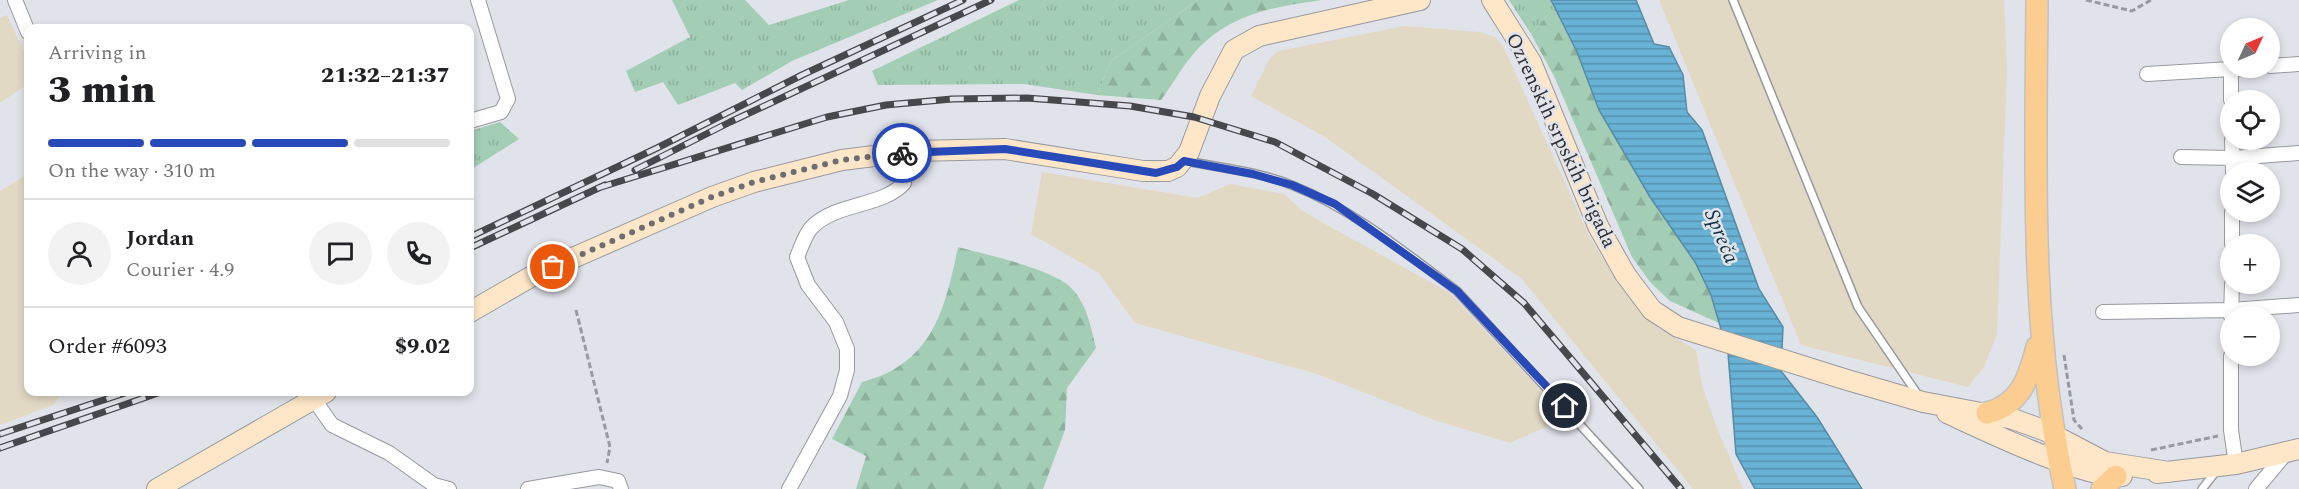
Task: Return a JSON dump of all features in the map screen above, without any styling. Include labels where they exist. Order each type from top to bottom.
[{"type":"main road","points":[[474,310],[534,275],[712,197],[754,182],[842,160],[901,153],[1005,149],[1156,173],[1177,167],[1184,161],[1195,141],[1210,96],[1234,50],[1259,36],[1420,0]]},
{"type":"main road","name":"Ozrenskih srpskih brigada","points":[[1492,0],[1531,62],[1598,226],[1625,274],[1652,310],[1678,327],[1844,379],[1923,402],[2013,419],[2054,435],[2105,462],[2169,472]]},
{"type":"main road","points":[[2037,0],[2036,167],[2040,335],[2054,435],[2065,489]]},
{"type":"main road","points":[[1987,413],[2001,410],[2023,389],[2030,376],[2040,335]]},
{"type":"main road","points":[[157,489],[317,396]]},
{"type":"main road","name":"Ozrenskih srpskih brigada","points":[[1923,402],[1998,436],[2095,473],[2109,483],[2169,472]]},
{"type":"main road","points":[[2169,472],[2229,465],[2293,451]]},
{"type":"street","points":[[15,0],[25,24]]},
{"type":"street","points":[[474,121],[501,112],[508,99],[508,91],[478,0]]},
{"type":"street","points":[[2280,65],[2299,64]]},
{"type":"street","points":[[2147,74],[2220,70]]},
{"type":"street","points":[[2233,150],[2233,162]]},
{"type":"street","points":[[789,489],[840,396],[847,370],[847,349],[836,322],[808,285],[797,257],[810,228],[850,205],[888,195],[900,188],[904,183],[901,153]]},
{"type":"street","points":[[2181,157],[2233,158],[2299,153]]},
{"type":"street","points":[[2280,307],[2299,305]]},
{"type":"street","points":[[2103,312],[2220,313]]},
{"type":"street","points":[[2229,465],[2231,366]]},
{"type":"street","points":[[319,396],[332,425],[389,453],[434,484],[449,489]]},
{"type":"street","points":[[2256,489],[2293,451]]},
{"type":"street","points":[[528,489],[599,477],[618,481],[621,489]]},
{"type":"lane","points":[[1733,0],[1858,307],[1923,402]]},
{"type":"lane","points":[[1184,161],[1253,174],[1292,185],[1335,204],[1424,267],[1457,291],[1639,489]]},
{"type":"lane","points":[[2202,489],[2229,465]]},
{"type":"path","points":[[2086,0],[2132,11],[2151,0]]},
{"type":"path","points":[[576,310],[610,447],[605,478]]},
{"type":"path","points":[[2062,344],[2074,420],[2083,430]]},
{"type":"path","points":[[2150,451],[2224,434]]},
{"type":"shaded area","points":[[1659,0],[2004,0],[2007,70],[1997,334],[1984,367],[1968,387],[1801,345]]},
{"type":"shaded area","points":[[7,15],[24,51],[24,87],[0,103],[0,18]]},
{"type":"shaded area","points":[[1405,26],[1480,32],[1495,37],[1503,46],[1590,238],[1618,283],[1658,328],[1696,350],[1702,385],[1716,426],[1743,489],[1693,489],[1522,279],[1325,137],[1251,96],[1270,58],[1278,51]]},
{"type":"shaded area","points":[[1042,172],[1198,198],[1230,184],[1284,194],[1300,209],[1318,220],[1450,293],[1566,418],[1510,443],[1434,420],[1317,374],[1135,323],[1099,273],[1031,234]]},
{"type":"shaded area","points":[[24,176],[24,396],[60,396],[53,405],[0,425],[0,191]]},
{"type":"green space","points":[[672,0],[745,0],[769,25],[849,0],[938,0],[792,61],[742,90],[735,83],[678,105],[663,82],[635,92],[626,71],[690,37]]},
{"type":"green space","points":[[1019,0],[1198,0],[1111,61],[1097,95],[1024,84],[878,85],[872,71]]},
{"type":"green space","points":[[1198,0],[1322,0],[1261,12],[1232,23],[1219,31],[1193,54],[1161,100],[1097,95],[1111,61]]},
{"type":"green space","points":[[1509,0],[1551,0],[1555,7],[1531,34]]},
{"type":"green space","points":[[1555,7],[1650,197],[1695,262],[1711,295],[1719,323],[1670,301],[1650,282],[1632,257],[1554,76],[1531,34]]},
{"type":"green space","points":[[500,122],[519,139],[474,167],[474,130]]},
{"type":"green space","points":[[958,247],[1015,262],[1058,279],[1074,291],[1087,314],[1096,348],[1067,388],[1065,430],[1043,489],[856,489],[866,456],[832,439],[862,382],[886,374],[905,362],[920,348],[940,313]]},
{"type":"water","name":"Spreča","points":[[1551,0],[1636,0],[1654,44],[1669,47],[1683,75],[1687,112],[1702,130],[1759,289],[1783,327],[1781,371],[1817,417],[1862,489],[1755,489],[1736,454],[1728,353],[1711,295],[1695,262],[1650,197],[1599,110],[1577,52]]},
{"type":"railway","points":[[474,235],[657,148],[802,75],[963,0]]},
{"type":"railway","points":[[635,170],[730,122],[991,0]]},
{"type":"railway","points":[[598,188],[827,117],[886,105],[952,99],[1027,98],[1130,106],[1194,117],[1275,142],[1373,194],[1462,249],[1524,303],[1681,489]]},
{"type":"railway","points":[[474,246],[605,185]]},
{"type":"railway","points":[[0,434],[116,396]]},
{"type":"railway","points":[[0,448],[150,396]]},
{"type":"way so far","points":[[553,267],[667,219],[712,197],[754,182],[842,160],[902,153]]},
{"type":"route","points":[[902,153],[1005,149],[1156,173],[1168,171],[1184,161],[1253,174],[1292,185],[1335,204],[1457,291],[1565,406]]}]
